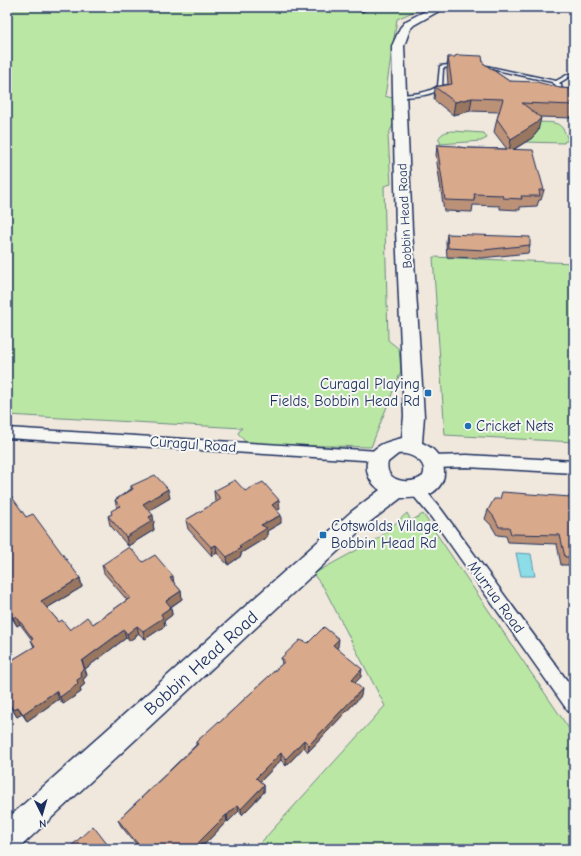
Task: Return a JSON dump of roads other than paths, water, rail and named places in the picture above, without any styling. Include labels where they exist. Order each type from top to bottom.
[{"type":"main road","name":"Bobbin Head Road","points":[[412,447],[414,416],[404,230],[398,46],[402,34],[410,23],[441,7]]},
{"type":"main road","points":[[393,447],[412,447],[421,450],[428,455],[433,462],[435,467],[434,478],[425,487],[407,489],[388,485],[377,471],[376,463],[379,456],[393,447]]},
{"type":"main road","name":"Bobbin Head Road","points":[[7,839],[359,518],[407,489]]},
{"type":"street","name":"Curagul Road","points":[[7,433],[379,456]]},
{"type":"street","points":[[433,462],[467,461],[574,467]]},
{"type":"street","name":"Murrua Road","points":[[407,489],[436,512],[574,705]]},
{"type":"lane","points":[[361,10],[368,7]]},
{"type":"lane","points":[[400,96],[427,94],[435,90],[440,87],[441,67],[460,65]]},
{"type":"lane","points":[[480,66],[553,81],[559,85],[561,96]]},
{"type":"lane","points":[[556,83],[574,75]]},
{"type":"water","points":[[516,553],[531,554],[535,576],[521,576]]},
{"type":"place","name":"Curagal Playing Fields, Bobbin Head Rd","points":[[428,393]]},
{"type":"place","name":"Cricket Nets","points":[[468,426]]},
{"type":"place","name":"Cotswolds Village, Bobbin Head Rd","points":[[323,535]]}]
